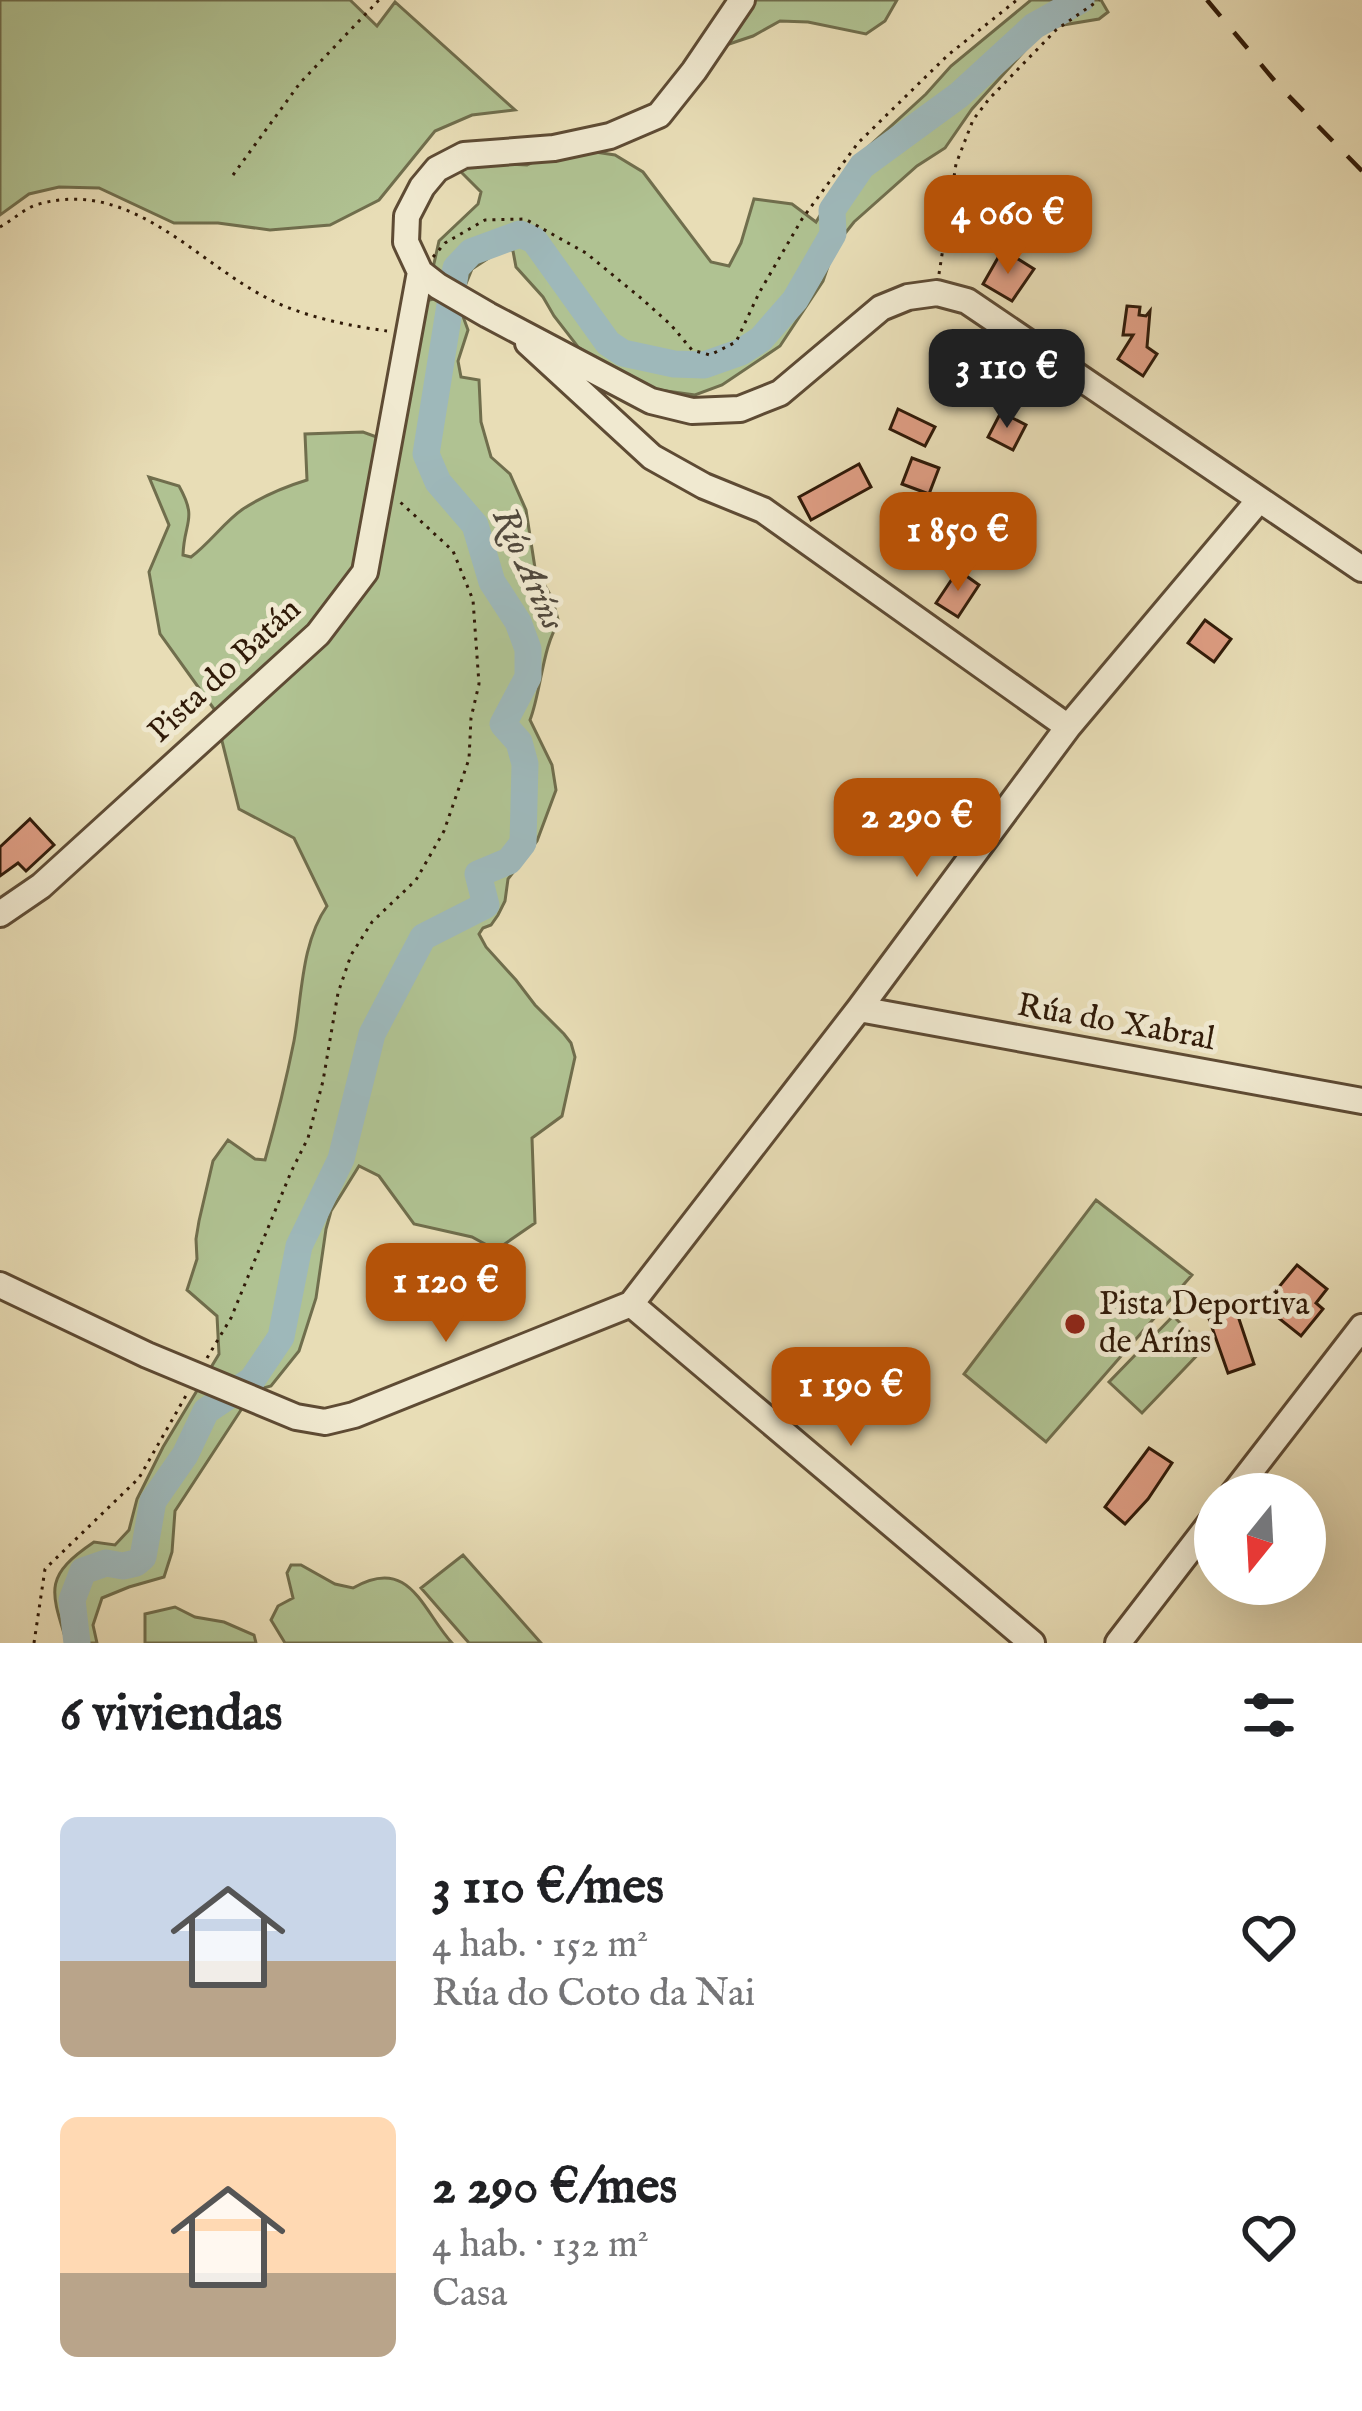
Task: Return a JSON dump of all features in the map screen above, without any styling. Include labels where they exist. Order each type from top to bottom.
[{"type":"street","points":[[742,0],[659,115],[610,136],[554,148],[464,154],[437,170],[407,216],[406,242],[429,279],[651,401],[692,411],[740,409],[780,393],[881,308],[908,297],[937,293],[967,301],[1362,569]]},
{"type":"street","name":"Pista do Batán","points":[[0,914],[41,886],[318,634],[365,572],[407,334],[429,279]]},
{"type":"street","points":[[514,328],[652,457],[704,486],[764,510],[1068,727]]},
{"type":"street","points":[[0,1285],[147,1355],[296,1417],[325,1422],[631,1304],[859,1009],[1068,727],[1259,500]]},
{"type":"street","name":"Rúa do Xabral","points":[[859,1009],[1362,1101]]},
{"type":"street","points":[[631,1304],[1032,1643]]},
{"type":"street","points":[[1249,1473],[1362,1327]]},
{"type":"street","points":[[1118,1643],[1194,1544]]},
{"type":"path","points":[[233,175],[299,83],[379,0]]},
{"type":"path","points":[[429,279],[445,243],[485,220],[525,219],[586,254],[657,312],[692,350],[710,356],[736,342],[802,219],[858,143],[948,55],[1018,0]]},
{"type":"path","points":[[937,293],[956,164],[973,120],[1056,30],[1097,2],[1108,1]]},
{"type":"path","points":[[0,227],[35,204],[71,199],[106,204],[160,225],[273,301],[407,334]]},
{"type":"path","points":[[34,1643],[45,1570],[139,1478],[207,1380],[308,1138],[338,993],[351,955],[372,922],[416,880],[445,831],[469,759],[479,684],[473,600],[453,550],[382,485]]},
{"type":"green space","points":[[0,0],[350,0],[377,26],[395,2],[515,110],[472,115],[435,131],[379,200],[330,225],[270,230],[174,223],[99,188],[59,187],[29,194],[0,215]]},
{"type":"green space","points":[[727,0],[897,0],[885,21],[866,34],[780,21],[726,45],[718,22]]},
{"type":"green space","points":[[1031,0],[1101,0],[1108,12],[1099,19],[1045,28],[972,109],[945,148],[917,166],[854,222],[835,246],[823,281],[780,346],[722,385],[695,395],[652,389],[607,367],[578,347],[516,267],[507,246],[472,269],[465,286],[433,268],[439,241],[478,204],[481,192],[461,172],[469,162],[527,165],[582,150],[615,155],[643,172],[711,262],[729,266],[754,199],[792,204],[816,222],[854,160],[951,66]]},
{"type":"green space","points":[[438,298],[461,311],[468,330],[458,361],[461,377],[479,380],[481,422],[491,457],[510,474],[526,510],[535,568],[559,623],[549,643],[530,720],[552,765],[556,790],[537,841],[508,879],[498,915],[479,934],[564,1034],[575,1057],[562,1116],[532,1138],[535,1223],[496,1250],[472,1237],[414,1224],[379,1176],[359,1166],[331,1211],[316,1298],[299,1351],[271,1386],[256,1390],[240,1404],[241,1410],[175,1511],[172,1552],[164,1577],[102,1598],[93,1625],[97,1643],[67,1643],[55,1596],[59,1575],[94,1542],[115,1545],[129,1530],[137,1499],[163,1447],[219,1354],[217,1316],[187,1290],[197,1259],[196,1239],[213,1161],[228,1140],[255,1159],[265,1160],[294,1041],[307,953],[327,906],[294,838],[239,809],[214,709],[160,634],[149,572],[169,525],[149,477],[179,486],[185,497],[189,514],[183,555],[191,557],[243,509],[307,480],[305,434],[363,432],[382,439],[421,302]]},
{"type":"green space","name":"Pista Deportiva de Aríns","points":[[1096,1200],[1192,1275],[1046,1442],[964,1374]]},
{"type":"green space","points":[[1173,1316],[1205,1347],[1142,1413],[1109,1382]]},
{"type":"green space","points":[[463,1555],[541,1643],[469,1643],[421,1588]]},
{"type":"green space","points":[[291,1565],[353,1588],[388,1578],[401,1582],[423,1602],[452,1643],[285,1643],[271,1620],[278,1606],[293,1598],[287,1573]]},
{"type":"green space","points":[[175,1607],[254,1635],[256,1643],[145,1643],[145,1614]]},
{"type":"building","points":[[999,256],[1018,259],[1034,269],[1012,301],[983,284]]},
{"type":"building","points":[[1127,306],[1140,307],[1139,315],[1150,311],[1147,347],[1157,354],[1143,376],[1118,359],[1133,335],[1123,335]]},
{"type":"building","points":[[898,409],[935,427],[925,446],[890,429]]},
{"type":"building","points":[[1001,412],[1026,425],[1013,450],[988,437]]},
{"type":"building","points":[[912,458],[939,468],[929,494],[902,484]]},
{"type":"building","points":[[859,464],[871,487],[811,520],[799,497]]},
{"type":"building","points":[[958,570],[979,585],[958,617],[936,603]]},
{"type":"building","points":[[1205,620],[1231,639],[1214,662],[1188,643]]},
{"type":"building","points":[[30,819],[54,845],[26,871],[18,863],[0,876],[0,847]]},
{"type":"building","points":[[1297,1265],[1327,1289],[1316,1303],[1323,1309],[1301,1336],[1271,1312],[1279,1303],[1269,1299]]},
{"type":"building","points":[[1235,1307],[1254,1364],[1228,1373],[1208,1316]]},
{"type":"building","points":[[1149,1448],[1172,1463],[1125,1524],[1105,1507]]},
{"type":"waterway","name":"Río Aríns","points":[[77,1643],[72,1600],[83,1571],[106,1563],[136,1563],[143,1557],[153,1501],[185,1455],[206,1411],[252,1380],[281,1337],[299,1246],[341,1159],[372,1034],[423,937],[486,905],[478,874],[509,861],[523,843],[525,764],[519,742],[503,724],[528,677],[528,649],[518,622],[492,582],[475,525],[438,482],[426,454],[456,268],[471,252],[520,234],[534,240],[608,343],[623,353],[704,365],[741,352],[761,339],[795,300],[833,234],[832,210],[862,166],[959,95],[1034,26],[1081,0]]},
{"type":"railway","points":[[1207,0],[1279,86],[1362,171]]},
{"type":"place","name":"Pista Deportiva de Aríns","points":[[1075,1324]]}]
